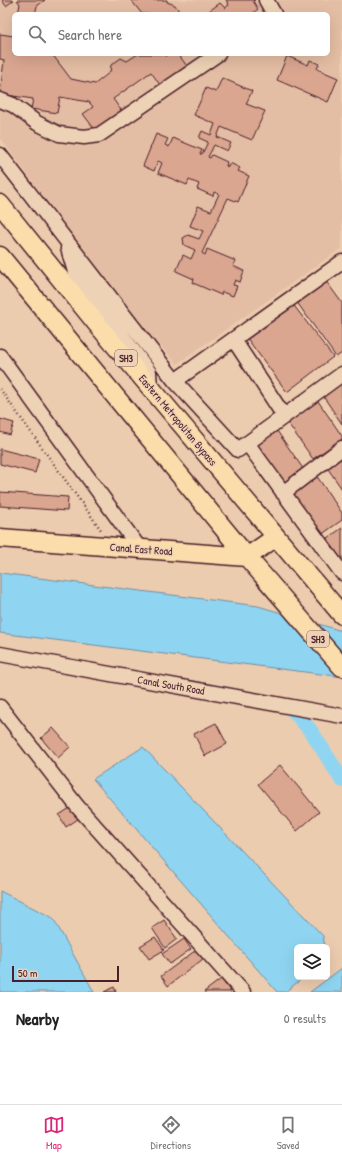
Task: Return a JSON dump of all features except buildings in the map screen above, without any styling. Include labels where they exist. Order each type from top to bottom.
[{"type":"main road","name":"Eastern Metropolitan Bypass","points":[[0,204],[150,387],[276,537],[335,601],[342,615]]},
{"type":"main road","name":"SH3","points":[[0,256],[247,557],[342,667]]},
{"type":"main road","points":[[247,557],[276,537]]},
{"type":"main road","name":"Canal East Road","points":[[0,538],[247,557]]},
{"type":"street","points":[[266,0],[273,12]]},
{"type":"street","points":[[0,100],[13,105],[37,123],[59,134],[84,137],[99,135],[215,56]]},
{"type":"street","points":[[0,155],[174,381],[246,445],[342,573]]},
{"type":"street","points":[[66,240],[75,272],[149,372],[150,387]]},
{"type":"street","points":[[174,381],[234,340],[342,262]]},
{"type":"street","points":[[234,340],[284,416]]},
{"type":"street","points":[[0,356],[140,549]]},
{"type":"street","points":[[246,445],[342,374]]},
{"type":"street","points":[[283,493],[342,448]]},
{"type":"street","name":"Canal South Road","points":[[0,654],[341,715]]},
{"type":"street","points":[[0,707],[76,806],[244,992]]},
{"type":"path","points":[[0,389],[113,547]]},
{"type":"shaded area","points":[[0,0],[342,0],[342,248],[177,364],[130,313],[0,138]]},
{"type":"water","points":[[0,573],[258,606],[342,631],[342,676],[0,633]]},
{"type":"water","points":[[143,747],[323,936],[324,944],[294,944],[294,980],[300,980],[285,992],[277,992],[93,779]]},
{"type":"water","points":[[0,891],[53,918],[94,992],[0,992]]},
{"type":"water","points":[[342,968],[342,992],[310,992],[326,980],[330,980],[330,977]]},
{"type":"waterway","points":[[290,707],[311,731],[342,780]]}]
